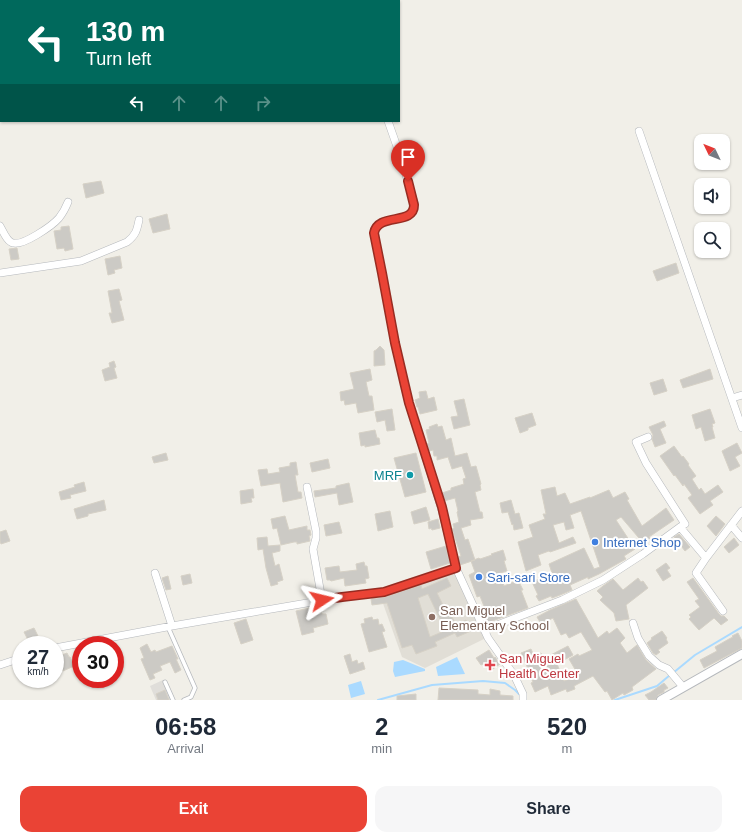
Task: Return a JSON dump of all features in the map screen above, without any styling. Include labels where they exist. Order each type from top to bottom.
[{"type":"street","points":[[388,122],[401,158],[414,208],[413,212],[409,216],[382,222],[375,228],[374,233],[395,343],[409,403],[442,507],[456,568],[488,638],[514,675],[523,697]]},
{"type":"street","points":[[639,131],[742,428]]},
{"type":"street","points":[[0,226],[11,243],[15,244],[26,241],[59,219],[68,202]]},
{"type":"street","points":[[0,272],[80,261],[127,242],[133,238],[139,220]]},
{"type":"street","points":[[732,398],[742,395]]},
{"type":"street","points":[[484,630],[562,600],[603,580],[685,524],[646,463],[636,442],[648,437]]},
{"type":"street","points":[[308,487],[316,532],[314,549],[322,600]]},
{"type":"street","points":[[723,611],[696,573],[742,511]]},
{"type":"street","points":[[731,525],[742,538]]},
{"type":"street","points":[[680,527],[706,558]]},
{"type":"street","points":[[64,646],[322,600],[384,592],[456,568]]},
{"type":"street","points":[[155,573],[170,627]]},
{"type":"street","points":[[633,623],[638,638],[649,656],[659,665],[668,669],[683,687]]},
{"type":"street","points":[[661,700],[742,654]]},
{"type":"street","points":[[0,665],[12,661]]},
{"type":"lane","points":[[170,627],[195,688],[191,697],[184,700]]},
{"type":"lane","points":[[165,682],[173,700]]},
{"type":"shaded area","name":"San Miguel Elementary School","points":[[454,571],[486,638],[425,668],[402,657],[380,595]]},
{"type":"shaded area","points":[[163,680],[172,700],[156,700],[150,686]]},
{"type":"water","points":[[457,657],[465,674],[438,676],[436,667]]},
{"type":"water","points":[[403,660],[425,669],[425,671],[395,677],[393,671],[394,662]]},
{"type":"water","points":[[361,681],[365,694],[351,698],[348,685]]},
{"type":"building","points":[[101,181],[104,193],[86,198],[83,184]]},
{"type":"building","points":[[167,214],[170,229],[153,233],[149,219]]},
{"type":"building","points":[[69,226],[73,249],[65,251],[64,248],[57,249],[54,231],[61,230],[61,227]]},
{"type":"building","points":[[17,248],[19,259],[11,260],[9,249]]},
{"type":"building","points":[[120,256],[122,268],[114,270],[115,273],[108,275],[105,259]]},
{"type":"building","points":[[676,263],[679,273],[657,281],[653,271]]},
{"type":"building","points":[[119,289],[122,300],[119,301],[124,320],[112,323],[109,313],[112,313],[108,291]]},
{"type":"building","points":[[380,346],[384,350],[385,365],[374,366],[374,351]]},
{"type":"building","points":[[114,361],[116,367],[114,368],[117,378],[105,381],[102,370],[110,367],[109,363]]},
{"type":"building","points":[[370,369],[372,380],[366,382],[369,396],[372,396],[374,410],[358,413],[356,403],[345,405],[344,400],[341,401],[340,392],[354,389],[350,373]]},
{"type":"building","points":[[710,369],[713,379],[683,388],[680,380]]},
{"type":"building","points":[[663,379],[667,391],[654,395],[650,383]]},
{"type":"building","points":[[426,391],[428,399],[434,397],[437,410],[420,414],[415,400],[420,398],[419,392]]},
{"type":"building","points":[[464,399],[470,425],[454,429],[451,417],[458,416],[454,401]]},
{"type":"building","points":[[392,409],[395,430],[387,431],[385,420],[377,422],[375,412]]},
{"type":"building","points":[[710,409],[715,423],[712,424],[712,427],[715,438],[705,441],[701,427],[696,429],[692,415]]},
{"type":"building","points":[[532,413],[536,425],[520,433],[515,418]]},
{"type":"building","points":[[664,421],[666,426],[660,429],[666,443],[655,447],[652,439],[653,435],[649,427]]},
{"type":"building","points":[[437,424],[438,427],[442,426],[446,440],[451,438],[455,456],[467,453],[471,467],[476,466],[481,484],[481,490],[475,492],[483,518],[470,520],[471,525],[461,528],[465,540],[468,539],[475,560],[460,565],[458,557],[461,556],[452,529],[454,528],[453,524],[459,522],[455,498],[444,501],[442,493],[451,490],[451,488],[464,484],[463,479],[466,478],[462,466],[452,469],[448,457],[437,460],[437,456],[434,456],[433,450],[429,451],[426,430]]},
{"type":"building","points":[[375,430],[380,444],[365,447],[365,445],[361,446],[359,433]]},
{"type":"building","points":[[737,443],[742,453],[735,457],[740,466],[730,471],[722,451]]},
{"type":"building","points":[[674,446],[689,464],[688,465],[696,476],[692,479],[699,490],[701,488],[705,494],[718,485],[723,492],[710,501],[713,505],[700,514],[688,498],[692,495],[684,484],[683,486],[675,475],[674,476],[660,456]]},
{"type":"building","points":[[166,453],[168,460],[154,463],[152,457]]},
{"type":"building","name":"MRF","points":[[416,453],[426,492],[405,497],[394,458]]},
{"type":"building","points":[[328,459],[330,468],[312,472],[310,463]]},
{"type":"building","points":[[296,462],[298,475],[295,475],[298,492],[301,492],[302,498],[283,502],[280,483],[261,486],[258,470],[267,469],[268,474],[280,472],[279,468],[290,466],[290,463]]},
{"type":"building","points":[[84,482],[86,491],[70,495],[71,498],[61,500],[59,492],[75,487],[74,485]]},
{"type":"building","points":[[349,483],[353,502],[339,505],[337,493],[315,497],[314,491],[336,488],[336,486]]},
{"type":"building","points":[[555,487],[557,496],[565,493],[570,504],[609,490],[613,498],[625,492],[629,499],[627,500],[642,526],[666,508],[674,520],[649,537],[650,538],[644,544],[621,517],[616,520],[635,549],[624,556],[626,559],[599,574],[570,585],[572,590],[552,598],[551,596],[539,601],[532,582],[552,573],[549,564],[584,548],[594,569],[600,567],[581,511],[570,515],[574,528],[566,530],[564,522],[553,525],[559,543],[573,537],[576,543],[538,555],[541,565],[526,571],[518,542],[533,537],[529,525],[545,519],[543,514],[546,514],[541,490]]},
{"type":"building","points":[[253,489],[254,498],[251,498],[252,502],[241,504],[240,491]]},
{"type":"building","points":[[104,500],[106,510],[88,514],[88,516],[77,519],[74,509]]},
{"type":"building","points":[[511,500],[515,514],[519,513],[523,528],[514,530],[508,512],[502,513],[500,503]]},
{"type":"building","points":[[426,507],[430,520],[414,524],[411,512]]},
{"type":"building","points":[[390,511],[393,527],[378,531],[375,514]]},
{"type":"building","points":[[285,516],[289,530],[307,526],[307,530],[310,530],[311,535],[309,536],[310,541],[281,545],[277,528],[273,529],[271,519]]},
{"type":"building","points":[[716,516],[725,524],[716,536],[707,526]]},
{"type":"building","points":[[438,519],[440,528],[432,530],[431,528],[429,529],[428,522]]},
{"type":"building","points":[[339,522],[342,533],[326,536],[324,525]]},
{"type":"building","points":[[6,530],[10,541],[1,544],[0,532]]},
{"type":"building","points":[[679,534],[690,547],[685,551],[674,537]]},
{"type":"building","points":[[267,537],[268,546],[280,545],[280,551],[272,553],[275,566],[279,564],[283,580],[277,582],[278,584],[271,586],[263,549],[258,550],[257,538]]},
{"type":"building","points":[[734,538],[739,545],[729,553],[724,547]]},
{"type":"building","points":[[446,546],[450,563],[431,569],[426,552]]},
{"type":"building","points":[[503,550],[507,571],[500,573],[504,586],[518,580],[523,590],[521,590],[528,608],[487,623],[484,615],[487,614],[480,596],[477,597],[469,575],[475,572],[471,561]]},
{"type":"building","points":[[364,562],[365,566],[367,566],[369,578],[365,579],[366,583],[345,586],[344,578],[331,581],[327,580],[325,568],[339,566],[340,572],[357,570],[356,564]]},
{"type":"building","points":[[666,563],[670,568],[667,570],[671,576],[663,581],[656,570]]},
{"type":"building","points":[[190,574],[192,583],[183,585],[181,576]]},
{"type":"building","points":[[168,576],[171,589],[166,590],[162,578]]},
{"type":"building","points":[[447,578],[451,586],[437,593],[443,605],[446,604],[456,625],[466,620],[471,631],[457,637],[455,633],[435,642],[437,646],[416,654],[412,645],[402,648],[387,603],[372,605],[371,599],[385,597],[421,585],[422,589]],"holes":[[[428,594],[445,630],[430,637],[418,598]]]},
{"type":"building","points":[[638,578],[641,582],[643,581],[648,588],[626,605],[629,619],[616,621],[614,613],[600,600],[603,597],[597,591],[613,579],[623,590]]},
{"type":"building","points":[[693,578],[719,614],[728,620],[721,625],[714,618],[699,630],[689,619],[691,617],[689,615],[700,607],[695,601],[699,599],[687,582]]},
{"type":"building","points":[[576,599],[598,638],[607,631],[609,634],[617,628],[625,638],[620,643],[627,653],[637,645],[646,660],[656,669],[632,687],[633,690],[624,695],[623,693],[612,700],[607,691],[605,692],[593,676],[574,686],[575,689],[567,692],[566,689],[551,695],[548,686],[535,692],[531,683],[533,682],[521,653],[531,649],[534,656],[541,653],[543,659],[568,646],[573,655],[557,664],[564,681],[577,676],[576,671],[569,659],[578,654],[579,656],[592,650],[581,632],[569,638],[566,633],[561,635],[553,618],[541,624],[537,617]]},
{"type":"building","points":[[319,606],[322,614],[326,614],[328,624],[313,628],[314,632],[302,635],[296,611]]},
{"type":"building","points":[[372,617],[373,620],[378,619],[379,625],[382,624],[385,631],[382,632],[387,647],[369,652],[361,624],[365,623],[364,619]]},
{"type":"building","points":[[246,619],[253,640],[241,644],[234,623]]},
{"type":"building","points":[[34,628],[38,636],[26,636],[24,632]]},
{"type":"building","points":[[662,631],[667,638],[668,643],[658,650],[660,652],[656,655],[647,643],[652,639],[651,638]]},
{"type":"building","points":[[738,633],[742,641],[742,648],[704,668],[700,660],[717,651],[715,647]]},
{"type":"building","points":[[147,644],[151,652],[155,650],[156,652],[172,646],[181,670],[175,673],[170,662],[160,666],[162,670],[153,674],[155,678],[150,680],[141,659],[144,658],[140,648]]},
{"type":"building","points":[[489,650],[500,664],[490,671],[485,663],[481,665],[476,658]]},
{"type":"building","points":[[67,653],[70,657],[72,667],[64,671],[64,654]]},
{"type":"building","points":[[350,654],[352,662],[357,660],[358,664],[363,662],[365,669],[350,674],[344,656]]},
{"type":"building","points":[[664,683],[668,688],[658,695],[656,700],[649,700],[645,695]]},
{"type":"building","points":[[439,688],[478,690],[478,694],[490,695],[490,689],[500,691],[500,695],[513,696],[513,700],[438,700]]},
{"type":"building","points":[[165,690],[169,700],[158,700],[156,694]]},
{"type":"building","points":[[416,694],[416,700],[397,700],[397,696]]},
{"type":"waterway","points":[[673,673],[695,655],[742,627]]},
{"type":"waterway","points":[[615,700],[657,686],[670,675]]},
{"type":"waterway","points":[[378,700],[432,685],[483,681],[505,683],[521,696]]},
{"type":"place","name":"MRF","points":[[410,475]]},
{"type":"place","name":"Internet Shop","points":[[595,542]]},
{"type":"place","name":"Sari-sari Store","points":[[479,577]]},
{"type":"place","name":"San Miguel Elementary School","points":[[432,617]]},
{"type":"place","name":"San Miguel Health Center","points":[[490,665]]},
{"type":"route","points":[[322,600],[384,592],[456,568],[442,507],[409,403],[395,343],[374,233],[375,228],[382,222],[409,216],[413,212],[414,205],[408,181]]}]
